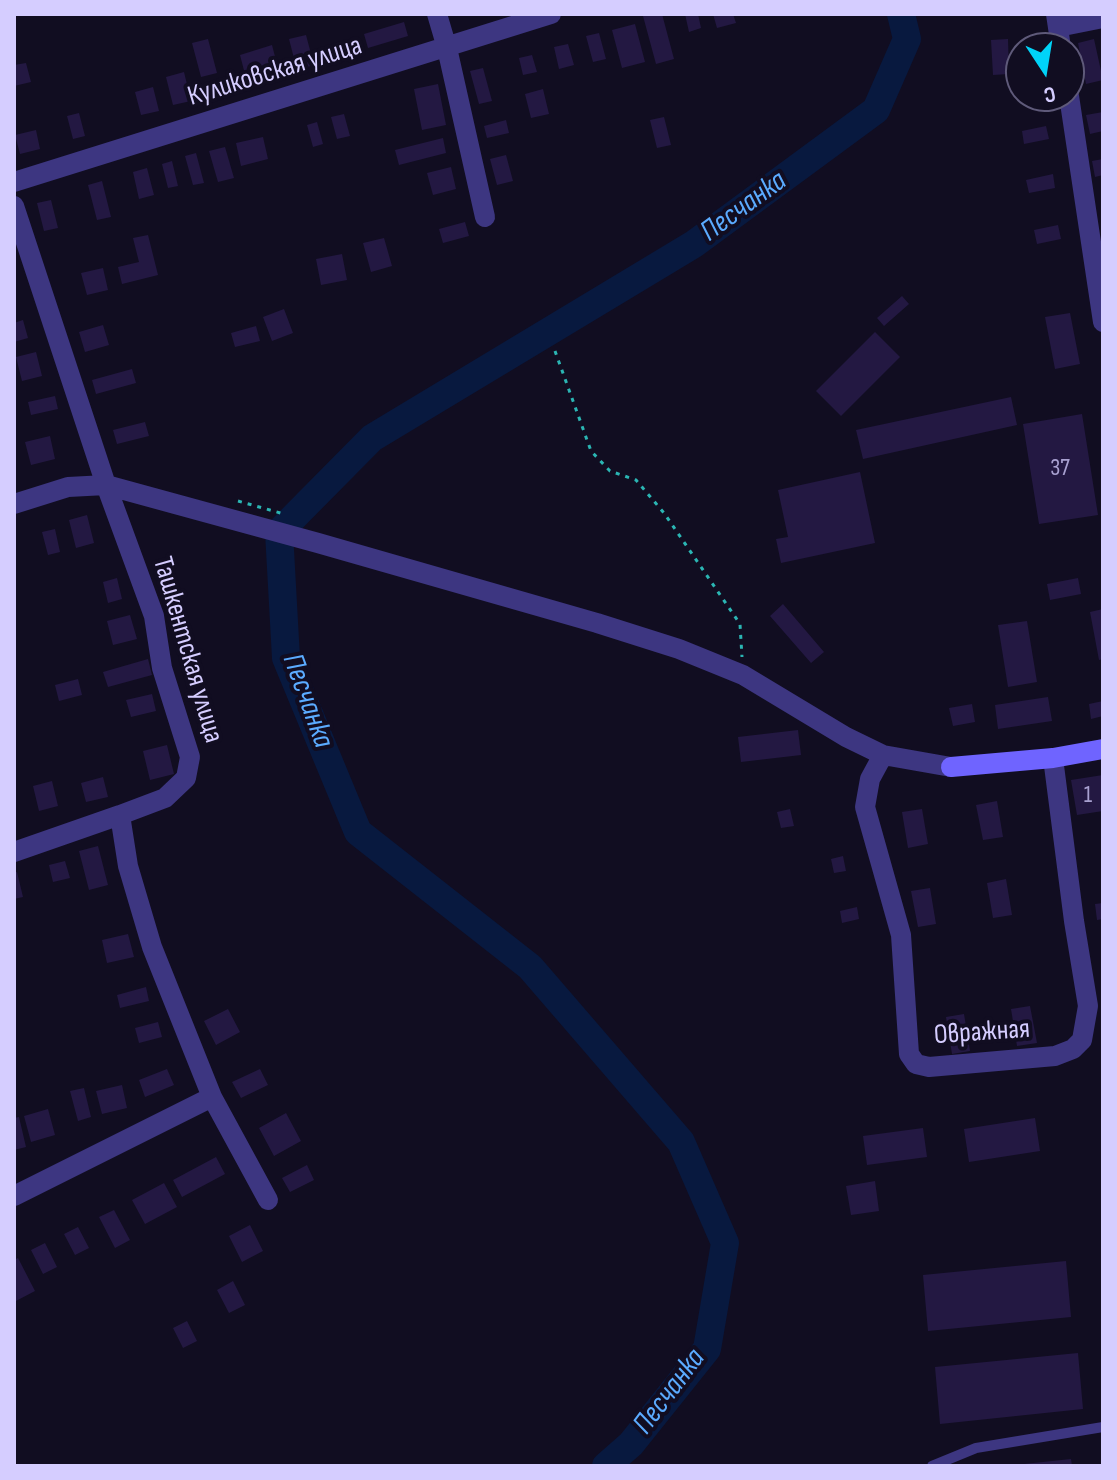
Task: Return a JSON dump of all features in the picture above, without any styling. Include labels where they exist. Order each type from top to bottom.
[{"type":"street","points":[[437,14],[485,217]]},
{"type":"street","name":"Куликовская улица","points":[[14,182],[551,14]]},
{"type":"street","points":[[1057,20],[1103,18]]},
{"type":"street","points":[[1072,112],[1099,265],[1103,322]]},
{"type":"street","name":"Ташкентская улица","points":[[14,206],[106,485],[154,616],[162,668],[190,757],[186,778],[165,798],[14,852]]},
{"type":"street","points":[[14,504],[68,487],[106,485],[597,623],[679,649],[743,675],[846,737],[883,755],[951,767],[1053,758],[1103,749]]},
{"type":"street","name":"Овражная","points":[[883,755],[870,779],[865,807],[901,935],[909,1054],[916,1064],[929,1067],[1055,1056],[1073,1049],[1082,1040],[1088,1006],[1053,758]]},
{"type":"street","points":[[120,815],[128,866],[152,947],[212,1097],[268,1200]]},
{"type":"street","points":[[14,1196],[212,1097]]},
{"type":"lane","points":[[932,1466],[976,1448],[1103,1427]]},
{"type":"path","points":[[555,351],[591,451],[610,471],[636,480],[664,513],[740,624],[743,675]]},
{"type":"building","points":[[662,14],[674,59],[656,64],[643,16]]},
{"type":"building","points":[[685,14],[698,14],[701,28],[689,32]]},
{"type":"building","points":[[713,14],[733,14],[736,23],[717,28]]},
{"type":"building","points":[[404,22],[408,36],[368,48],[364,34]]},
{"type":"building","points":[[635,24],[645,62],[622,68],[612,30]]},
{"type":"building","points":[[599,33],[606,59],[593,62],[586,36]]},
{"type":"building","points":[[306,35],[314,65],[297,70],[289,39]]},
{"type":"building","points":[[208,39],[217,73],[201,77],[192,43]]},
{"type":"building","points":[[1005,39],[1005,74],[993,75],[991,40]]},
{"type":"building","points":[[1094,39],[1103,80],[1086,84],[1085,79],[1085,41]]},
{"type":"building","points":[[568,44],[574,65],[559,69],[554,47]]},
{"type":"building","points":[[272,45],[279,72],[247,82],[240,55]]},
{"type":"building","points":[[532,55],[537,72],[523,75],[519,58]]},
{"type":"building","points":[[26,63],[31,82],[14,86],[14,65]]},
{"type":"building","points":[[483,68],[492,101],[479,104],[470,71]]},
{"type":"building","points":[[184,72],[191,101],[173,105],[166,77]]},
{"type":"building","points":[[438,84],[446,125],[422,130],[414,89]]},
{"type":"building","points":[[153,87],[159,111],[141,115],[135,92]]},
{"type":"building","points":[[543,89],[549,114],[531,118],[525,94]]},
{"type":"building","points":[[1103,112],[1103,131],[1090,134],[1086,115]]},
{"type":"building","points":[[79,113],[85,136],[73,139],[67,116]]},
{"type":"building","points":[[344,114],[350,136],[337,139],[331,117]]},
{"type":"building","points":[[664,117],[671,145],[657,148],[650,120]]},
{"type":"building","points":[[506,120],[509,133],[487,138],[484,126]]},
{"type":"building","points":[[317,122],[323,144],[313,147],[307,125]]},
{"type":"building","points":[[1046,126],[1049,139],[1024,144],[1022,131]]},
{"type":"building","points":[[36,130],[40,149],[20,154],[15,135]]},
{"type":"building","points":[[263,137],[268,159],[241,166],[236,143]]},
{"type":"building","points":[[443,138],[446,153],[399,165],[395,150]]},
{"type":"building","points":[[225,147],[234,178],[218,182],[209,151]]},
{"type":"building","points":[[196,153],[204,183],[193,185],[185,156]]},
{"type":"building","points":[[506,155],[513,181],[497,185],[490,159]]},
{"type":"building","points":[[1103,159],[1103,175],[1095,177],[1092,161]]},
{"type":"building","points":[[172,161],[178,186],[168,188],[162,164]]},
{"type":"building","points":[[451,167],[456,189],[433,195],[427,173]]},
{"type":"building","points":[[147,168],[154,195],[139,199],[133,172]]},
{"type":"building","points":[[1053,174],[1055,188],[1029,193],[1026,180]]},
{"type":"building","points":[[102,181],[111,217],[97,220],[88,185]]},
{"type":"building","points":[[51,200],[58,228],[44,231],[37,203]]},
{"type":"building","points":[[465,222],[469,236],[443,243],[439,229]]},
{"type":"building","points":[[1058,225],[1061,239],[1037,244],[1034,230]]},
{"type":"building","points":[[148,235],[158,275],[122,284],[118,267],[139,262],[133,238]]},
{"type":"building","points":[[384,238],[392,266],[371,272],[363,243]]},
{"type":"building","points":[[342,254],[347,280],[321,285],[316,259]]},
{"type":"building","points":[[103,268],[108,290],[87,295],[81,273]]},
{"type":"building","points":[[902,296],[909,304],[884,326],[877,318]]},
{"type":"building","points":[[284,309],[293,333],[272,341],[263,317]]},
{"type":"building","points":[[1070,313],[1080,364],[1055,369],[1045,317]]},
{"type":"building","points":[[23,320],[28,338],[14,342],[14,323]]},
{"type":"building","points":[[103,325],[109,345],[85,352],[79,332]]},
{"type":"building","points":[[256,326],[260,341],[235,347],[231,333]]},
{"type":"building","points":[[875,332],[900,357],[841,416],[816,391]]},
{"type":"building","points":[[36,352],[42,376],[22,381],[16,357]]},
{"type":"building","points":[[132,369],[136,383],[96,394],[92,380]]},
{"type":"building","points":[[55,396],[58,409],[31,415],[28,402]]},
{"type":"building","points":[[1011,397],[1017,425],[863,459],[856,430]]},
{"type":"building","points":[[1082,414],[1098,515],[1039,524],[1023,424]]},
{"type":"building","points":[[145,422],[149,436],[117,444],[113,430]]},
{"type":"building","points":[[50,436],[55,459],[31,465],[25,442]]},
{"type":"building","points":[[860,472],[875,543],[781,563],[776,539],[788,537],[778,490]]},
{"type":"building","points":[[87,515],[94,543],[76,548],[69,520]]},
{"type":"building","points":[[55,529],[60,552],[48,555],[42,532]]},
{"type":"building","points":[[117,578],[122,599],[108,603],[103,582]]},
{"type":"building","points":[[1078,578],[1081,594],[1050,600],[1047,584]]},
{"type":"building","points":[[783,604],[824,652],[811,663],[770,616]]},
{"type":"building","points":[[1103,609],[1103,659],[1099,660],[1090,612]]},
{"type":"building","points":[[130,615],[137,639],[113,645],[107,621]]},
{"type":"building","points":[[1027,621],[1037,682],[1008,687],[998,625]]},
{"type":"building","points":[[148,659],[152,675],[108,687],[103,672]]},
{"type":"building","points":[[78,679],[82,695],[59,701],[55,685]]},
{"type":"building","points":[[152,694],[156,711],[131,717],[126,700]]},
{"type":"building","points":[[1048,697],[1052,721],[998,729],[995,705]]},
{"type":"building","points":[[1103,701],[1103,716],[1091,719],[1089,704]]},
{"type":"building","points":[[972,704],[975,722],[953,726],[949,708]]},
{"type":"building","points":[[798,730],[801,755],[741,762],[738,737]]},
{"type":"building","points":[[167,745],[174,774],[150,780],[143,751]]},
{"type":"building","points":[[1103,775],[1103,811],[1077,815],[1071,780]]},
{"type":"building","points":[[103,777],[108,797],[86,802],[81,783]]},
{"type":"building","points":[[52,781],[58,806],[39,811],[33,786]]},
{"type":"building","points":[[997,801],[1003,837],[983,840],[976,805]]},
{"type":"building","points":[[790,809],[794,826],[781,828],[777,812]]},
{"type":"building","points":[[922,809],[928,844],[908,848],[902,812]]},
{"type":"building","points":[[98,846],[108,885],[89,890],[79,851]]},
{"type":"building","points":[[843,856],[846,871],[834,873],[831,859]]},
{"type":"building","points":[[65,861],[70,878],[53,882],[49,865]]},
{"type":"building","points":[[17,872],[23,897],[14,899],[14,873]]},
{"type":"building","points":[[1006,879],[1012,915],[993,918],[987,883]]},
{"type":"building","points":[[930,888],[936,924],[918,927],[911,891]]},
{"type":"building","points":[[1103,903],[1103,919],[1097,920],[1095,904]]},
{"type":"building","points":[[857,907],[859,919],[842,923],[840,911]]},
{"type":"building","points":[[128,934],[134,957],[107,963],[102,940]]},
{"type":"building","points":[[146,987],[149,1001],[120,1008],[117,995]]},
{"type":"building","points":[[1030,1006],[1037,1043],[1017,1046],[1011,1009]]},
{"type":"building","points":[[228,1009],[240,1032],[216,1045],[204,1021]]},
{"type":"building","points":[[964,1014],[970,1051],[952,1054],[946,1017]]},
{"type":"building","points":[[158,1022],[162,1037],[139,1043],[135,1028]]},
{"type":"building","points":[[167,1069],[174,1085],[145,1097],[139,1080]]},
{"type":"building","points":[[260,1069],[268,1085],[241,1098],[232,1082]]},
{"type":"building","points":[[122,1085],[127,1108],[102,1114],[96,1091]]},
{"type":"building","points":[[84,1088],[91,1117],[78,1121],[70,1091]]},
{"type":"building","points":[[48,1109],[55,1135],[31,1142],[24,1116]]},
{"type":"building","points":[[286,1113],[301,1141],[274,1156],[259,1128]]},
{"type":"building","points":[[19,1117],[26,1147],[14,1150],[14,1118]]},
{"type":"building","points":[[1035,1118],[1040,1151],[969,1162],[964,1129]]},
{"type":"building","points":[[923,1128],[927,1157],[867,1165],[863,1136]]},
{"type":"building","points":[[216,1157],[225,1174],[182,1197],[173,1180]]},
{"type":"building","points":[[307,1165],[314,1180],[290,1192],[282,1178]]},
{"type":"building","points":[[875,1181],[879,1211],[851,1215],[846,1186]]},
{"type":"building","points":[[164,1183],[177,1207],[145,1224],[132,1200]]},
{"type":"building","points":[[114,1210],[130,1240],[115,1248],[99,1217]]},
{"type":"building","points":[[250,1225],[263,1251],[242,1262],[229,1236]]},
{"type":"building","points":[[78,1227],[89,1248],[75,1255],[64,1234]]},
{"type":"building","points":[[45,1243],[57,1267],[43,1274],[31,1250]]},
{"type":"building","points":[[18,1258],[35,1291],[14,1302],[14,1260]]},
{"type":"building","points":[[1066,1261],[1071,1317],[928,1331],[923,1275]]},
{"type":"building","points":[[233,1281],[245,1305],[229,1313],[217,1290]]},
{"type":"building","points":[[187,1321],[197,1341],[183,1348],[173,1328]]},
{"type":"building","points":[[1078,1353],[1083,1409],[940,1424],[935,1367]]},
{"type":"building","points":[[1071,1459],[1072,1466],[1024,1466],[1024,1464]]},
{"type":"waterway","name":"Песчанка","points":[[606,1466],[631,1444],[707,1349],[725,1243],[681,1142],[530,967],[358,832],[286,658],[279,532],[372,438],[694,244],[876,110],[907,39],[901,14]]}]
